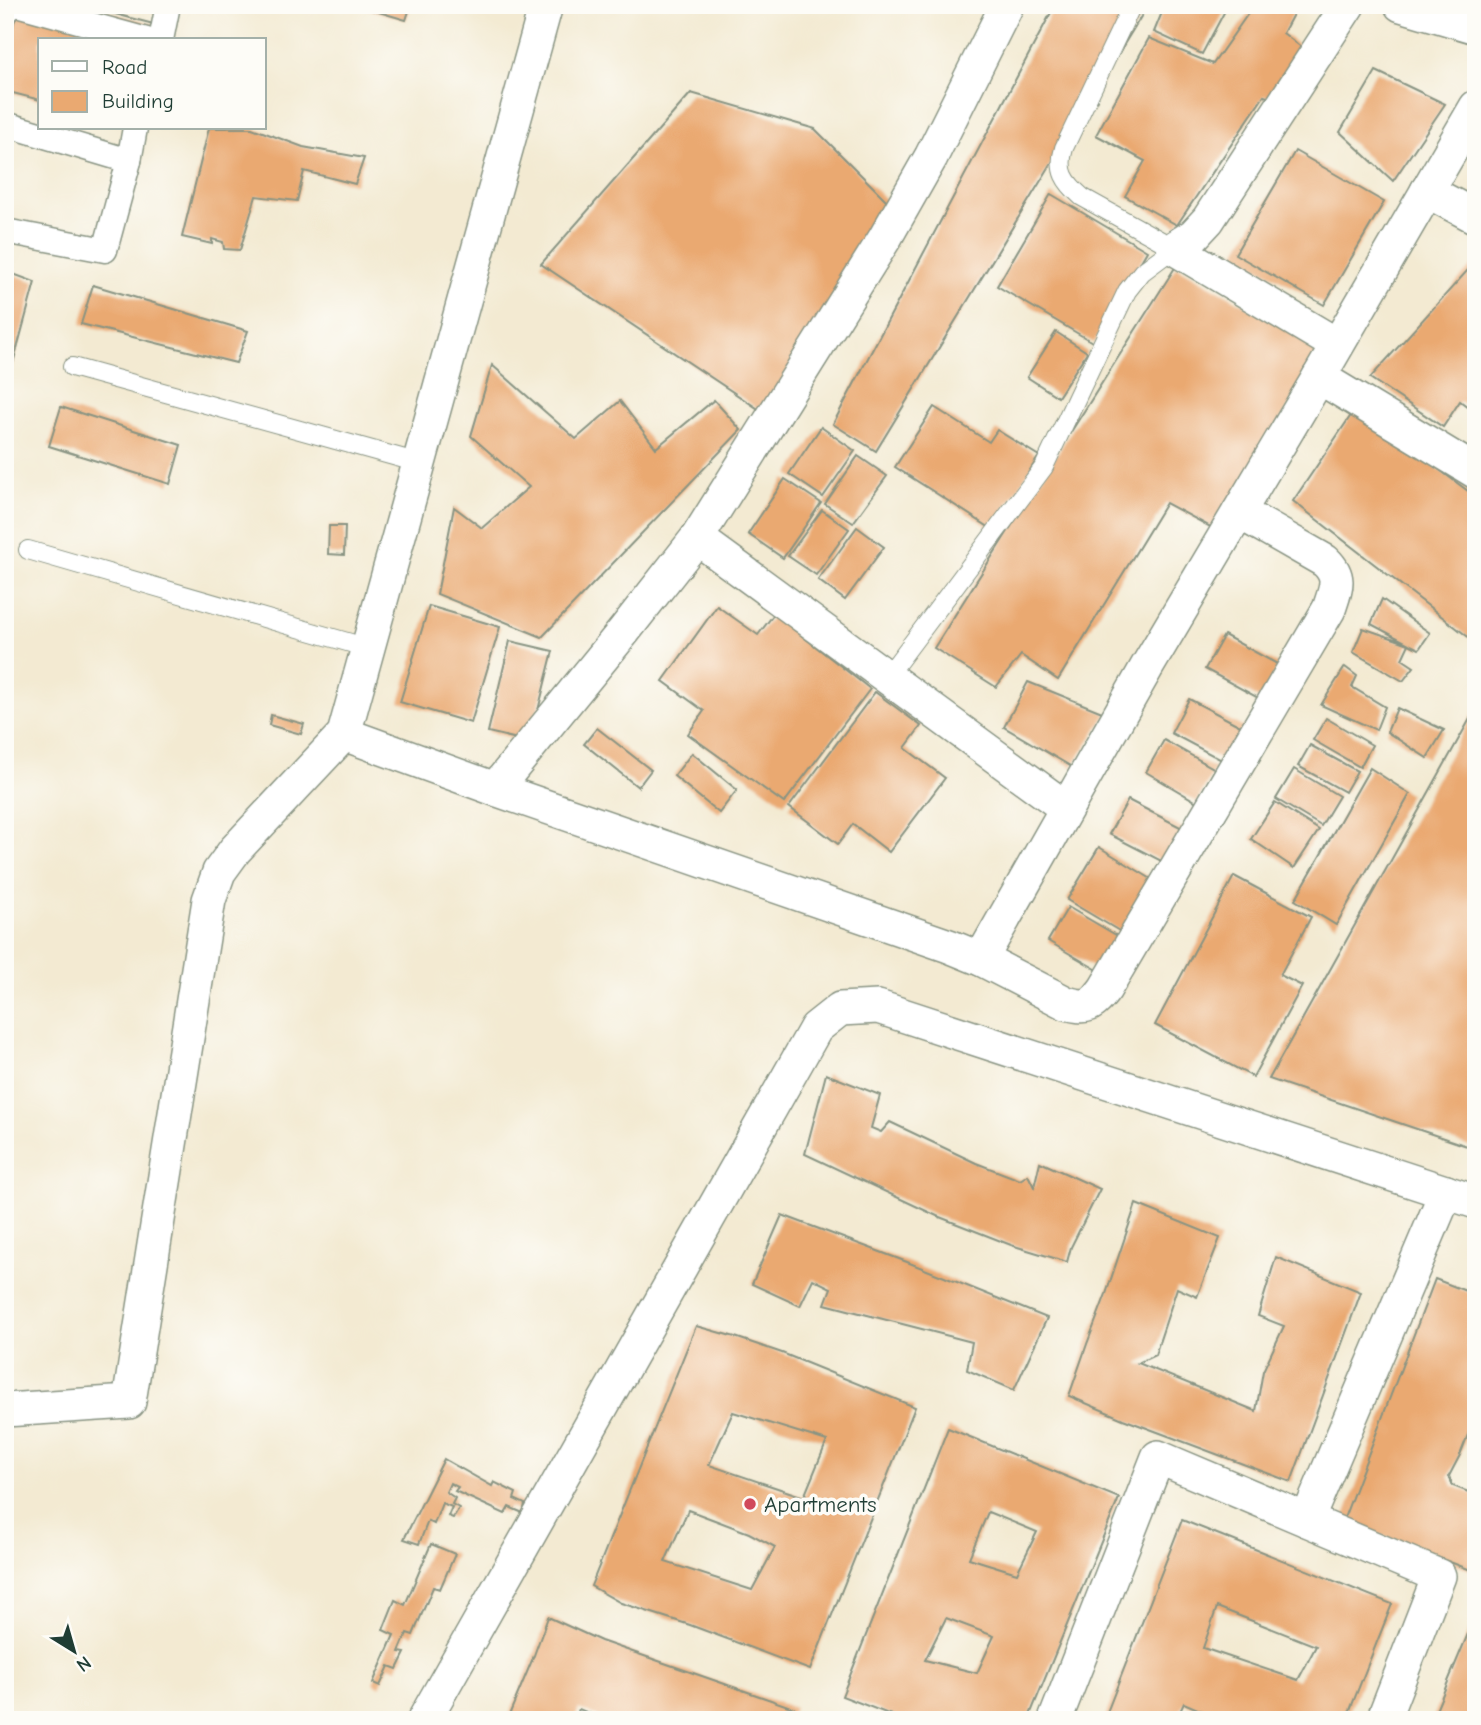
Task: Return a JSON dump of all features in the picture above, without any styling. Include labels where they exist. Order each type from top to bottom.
[{"type":"street","points":[[20,5],[140,38]]},
{"type":"street","points":[[161,38],[168,5]]},
{"type":"street","points":[[5,1410],[129,1402],[209,900],[219,872],[235,850],[344,734],[546,5]]},
{"type":"street","points":[[495,789],[697,538],[885,238],[931,157],[1007,5]]},
{"type":"street","points":[[1337,345],[1174,248],[1195,235],[1208,220],[1348,5]]},
{"type":"street","points":[[1401,5],[1476,27]]},
{"type":"street","points":[[981,959],[1148,664],[1476,107]]},
{"type":"street","points":[[5,124],[130,161]]},
{"type":"street","points":[[5,231],[105,250],[130,161],[135,130]]},
{"type":"street","points":[[1427,191],[1476,217]]},
{"type":"street","points":[[1319,377],[1476,472]]},
{"type":"street","points":[[344,734],[949,946],[981,959],[1066,1003],[1087,1006],[1095,1002],[1105,989],[1329,609],[1336,576],[1333,568],[1239,512]]},
{"type":"street","points":[[697,538],[1066,808]]},
{"type":"street","points":[[424,1720],[816,1028],[840,1009],[878,1007],[1461,1197],[1307,1520]]},
{"type":"street","points":[[1055,1720],[1158,1457],[1439,1576],[1383,1720]]},
{"type":"lane","points":[[886,678],[1044,467],[1127,290],[1142,272],[1174,248],[1082,197],[1072,188],[1061,169],[1060,159],[1064,148],[1132,5]]},
{"type":"lane","points":[[72,367],[419,463]]},
{"type":"lane","points":[[27,550],[368,648]]},
{"type":"building","points":[[19,5],[81,5],[161,26],[158,38],[38,38],[38,99],[5,91],[5,55]]},
{"type":"building","points":[[132,5],[168,5],[165,15]]},
{"type":"building","points":[[355,5],[411,5],[406,20]]},
{"type":"building","points":[[1055,5],[1148,5],[876,451],[833,424]]},
{"type":"building","points":[[1165,5],[1228,5],[1202,54],[1154,32]]},
{"type":"building","points":[[1254,5],[1298,5],[1283,33],[1305,50],[1278,100],[1264,96],[1177,225],[1125,196],[1145,161],[1096,135],[1149,38],[1213,64]]},
{"type":"building","points":[[1376,71],[1445,104],[1393,181],[1340,132]]},
{"type":"building","points":[[691,93],[815,129],[891,205],[763,412],[541,264]]},
{"type":"building","points":[[209,130],[257,130],[303,147],[364,158],[355,184],[304,171],[297,201],[256,196],[240,250],[224,249],[223,242],[212,239],[212,244],[182,237]]},
{"type":"building","points":[[1295,151],[1384,202],[1324,305],[1235,254]]},
{"type":"building","points":[[1051,194],[1147,251],[1094,343],[997,286]]},
{"type":"building","points":[[1476,261],[1476,413],[1460,401],[1443,427],[1370,378]]},
{"type":"building","points":[[1176,266],[1323,349],[1216,530],[1166,503],[1058,680],[1021,655],[996,687],[934,648]]},
{"type":"building","points":[[5,271],[35,282],[6,389],[5,389]]},
{"type":"building","points":[[93,285],[248,331],[236,363],[81,324]]},
{"type":"building","points":[[1056,332],[1087,352],[1058,397],[1027,377]]},
{"type":"building","points":[[492,365],[576,439],[620,401],[656,448],[714,400],[741,430],[542,637],[437,594],[454,507],[482,528],[529,487],[471,436]]},
{"type":"building","points":[[61,407],[181,445],[170,484],[49,446]]},
{"type":"building","points":[[934,407],[989,442],[997,430],[1039,456],[992,529],[895,467]]},
{"type":"building","points":[[1356,408],[1476,497],[1476,643],[1293,501]]},
{"type":"building","points":[[821,427],[855,451],[823,497],[789,474]]},
{"type":"building","points":[[858,456],[887,476],[853,523],[825,504]]},
{"type":"building","points":[[785,479],[821,503],[783,558],[748,534]]},
{"type":"building","points":[[822,510],[849,529],[816,575],[788,556]]},
{"type":"building","points":[[329,526],[345,526],[344,555],[328,554]]},
{"type":"building","points":[[857,527],[884,547],[845,600],[818,580]]},
{"type":"building","points":[[1382,599],[1430,633],[1419,649],[1371,624]]},
{"type":"building","points":[[429,606],[500,627],[471,723],[400,702]]},
{"type":"building","points":[[717,606],[758,635],[774,614],[870,689],[784,803],[688,734],[704,711],[663,681]]},
{"type":"building","points":[[1363,628],[1409,644],[1402,659],[1414,667],[1403,681],[1353,652]]},
{"type":"building","points":[[1224,635],[1279,665],[1260,699],[1205,669]]},
{"type":"building","points":[[510,641],[553,651],[530,742],[488,732]]},
{"type":"building","points":[[1345,667],[1357,676],[1352,687],[1385,707],[1376,730],[1321,705]]},
{"type":"building","points":[[1028,682],[1107,714],[1072,767],[1004,727]]},
{"type":"building","points":[[875,692],[921,726],[905,748],[945,778],[889,852],[853,824],[838,844],[789,807]]},
{"type":"building","points":[[1189,699],[1248,730],[1229,764],[1171,733]]},
{"type":"building","points":[[1397,708],[1444,730],[1427,758],[1387,732]]},
{"type":"building","points":[[1476,708],[1476,1149],[1269,1079]]},
{"type":"building","points":[[271,715],[304,724],[301,734],[269,725]]},
{"type":"building","points":[[1326,718],[1372,745],[1360,767],[1313,740]]},
{"type":"building","points":[[597,728],[651,770],[638,787],[584,744]]},
{"type":"building","points":[[1164,740],[1215,769],[1197,802],[1146,772]]},
{"type":"building","points":[[1310,745],[1357,771],[1345,792],[1298,766]]},
{"type":"building","points":[[692,753],[737,790],[719,813],[674,776]]},
{"type":"building","points":[[1370,768],[1410,794],[1336,925],[1295,900]]},
{"type":"building","points":[[1294,769],[1339,796],[1321,826],[1276,799]]},
{"type":"building","points":[[1128,800],[1188,831],[1169,865],[1109,834]]},
{"type":"building","points":[[1275,802],[1319,830],[1294,868],[1251,839]]},
{"type":"building","points":[[1099,847],[1153,880],[1121,932],[1067,900]]},
{"type":"building","points":[[1234,876],[1311,917],[1280,975],[1302,986],[1253,1077],[1155,1025]]},
{"type":"building","points":[[1068,907],[1121,938],[1101,972],[1048,941]]},
{"type":"building","points":[[826,1074],[880,1095],[871,1128],[881,1132],[890,1122],[976,1163],[1020,1180],[1028,1175],[1034,1187],[1040,1162],[1100,1189],[1071,1247],[1067,1262],[1011,1245],[937,1216],[805,1154]]},
{"type":"building","points":[[1136,1204],[1220,1238],[1197,1297],[1177,1288],[1155,1355],[1138,1363],[1256,1411],[1263,1371],[1284,1326],[1258,1316],[1276,1257],[1361,1292],[1291,1482],[1069,1396]]},
{"type":"building","points":[[782,1215],[1047,1318],[1014,1390],[967,1370],[972,1342],[825,1304],[831,1288],[813,1279],[800,1306],[752,1284]]},
{"type":"building","points":[[1435,1279],[1476,1295],[1476,1414],[1449,1476],[1453,1486],[1476,1495],[1476,1572],[1343,1521]]},
{"type":"building","name":"Apartments","points":[[696,1326],[782,1353],[915,1407],[810,1670],[690,1625],[621,1603],[591,1586]],"holes":[[[733,1412],[827,1441],[804,1497],[709,1465]],[[688,1510],[749,1533],[775,1547],[752,1590],[665,1562]]]},
{"type":"building","name":"Apartments","points":[[948,1428],[1119,1498],[1028,1720],[904,1720],[842,1696]],"holes":[[[988,1512],[1037,1532],[1017,1573],[969,1558]],[[946,1618],[994,1636],[977,1673],[925,1660]]]},
{"type":"building","points":[[444,1459],[492,1486],[494,1482],[516,1493],[514,1499],[525,1504],[523,1513],[509,1507],[505,1514],[455,1491],[458,1487],[450,1483],[446,1492],[455,1498],[452,1504],[459,1508],[453,1518],[448,1516],[452,1507],[442,1503],[434,1524],[428,1521],[419,1544],[404,1539]]},
{"type":"building","points":[[1182,1520],[1392,1604],[1346,1720],[1223,1720],[1184,1703],[1176,1720],[1104,1720]],"holes":[[[1217,1607],[1316,1646],[1298,1680],[1203,1648]]]},
{"type":"building","points":[[431,1544],[455,1554],[440,1589],[433,1587],[413,1635],[407,1633],[399,1652],[405,1653],[397,1669],[389,1666],[380,1686],[373,1683],[394,1635],[383,1630],[395,1600],[405,1605]]},
{"type":"building","points":[[548,1617],[601,1641],[794,1708],[789,1720],[605,1720],[579,1709],[574,1720],[507,1720]]},
{"type":"building","points":[[1472,1624],[1476,1626],[1476,1720],[1432,1720]]},
{"type":"place","name":"Apartments","points":[[750,1504]]}]
